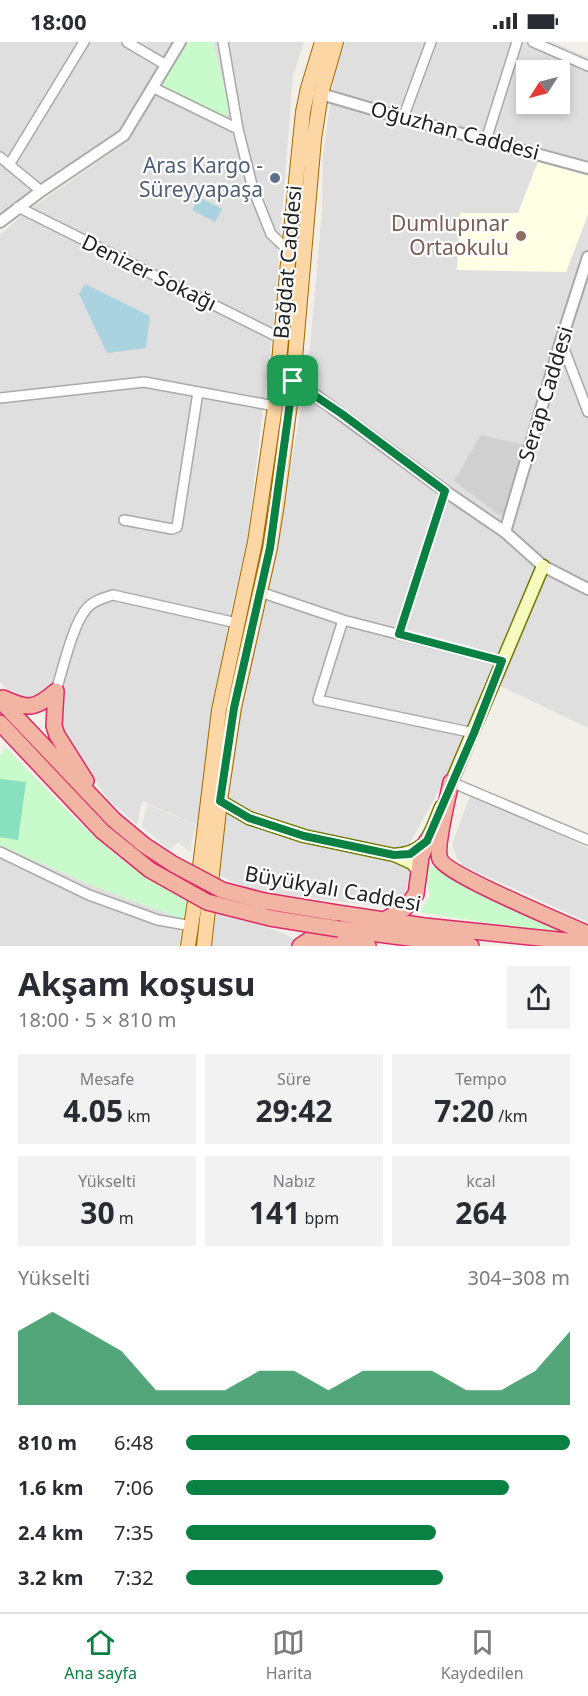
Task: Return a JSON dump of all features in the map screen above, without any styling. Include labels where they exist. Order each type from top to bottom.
[{"type":"highway","points":[[0,698],[20,706],[35,706],[56,691]]},
{"type":"highway","points":[[56,691],[54,726],[57,735],[114,820]]},
{"type":"highway","name":"Büyükyalı Caddesi","points":[[0,698],[114,820],[153,851],[222,890],[264,901],[424,926],[588,943]]},
{"type":"highway","name":"Büyükyalı Caddesi","points":[[0,723],[102,831],[150,870],[207,902],[263,917],[471,946]]},
{"type":"highway","points":[[451,782],[439,849],[441,862],[447,868],[588,934]]},
{"type":"highway","points":[[386,919],[410,903],[416,894],[418,871],[427,841]]},
{"type":"highway","points":[[300,946],[312,938],[368,946]]},
{"type":"main road","name":"Bağdat Caddesi","points":[[188,946],[219,710],[255,542],[275,405],[303,112],[321,42]]},
{"type":"main road","name":"Bağdat Caddesi","points":[[204,946],[220,801],[234,708],[277,504],[293,381],[314,139],[321,94],[336,42]]},
{"type":"main road","points":[[394,855],[410,854],[427,841],[543,566]]},
{"type":"main road","points":[[220,801],[249,818],[304,836],[394,855],[412,863],[418,871]]},
{"type":"street","points":[[9,165],[84,42]]},
{"type":"street","points":[[127,42],[166,65]]},
{"type":"street","points":[[0,222],[40,190],[124,135],[180,42]]},
{"type":"street","points":[[223,42],[238,129],[253,189],[271,234],[288,251]]},
{"type":"street","points":[[403,118],[431,42]]},
{"type":"street","points":[[486,140],[517,42]]},
{"type":"street","points":[[533,42],[588,66]]},
{"type":"street","points":[[154,88],[238,129]]},
{"type":"street","name":"Oğuzhan Caddesi","points":[[321,94],[588,168]]},
{"type":"street","points":[[0,158],[40,190]]},
{"type":"street","name":"Denizer Sokağı","points":[[18,207],[280,338]]},
{"type":"street","name":"Serap Caddesi","points":[[505,532],[588,257]]},
{"type":"street","points":[[561,341],[588,412]]},
{"type":"street","points":[[278,377],[293,381],[342,414],[445,491],[505,532],[543,566],[588,589]]},
{"type":"street","points":[[0,398],[144,382],[275,405]]},
{"type":"street","points":[[124,520],[172,529],[177,527],[198,392]]},
{"type":"street","points":[[399,634],[445,491]]},
{"type":"street","points":[[260,592],[343,620],[502,661]]},
{"type":"street","points":[[56,691],[78,621],[86,609],[99,599],[113,595],[237,623]]},
{"type":"street","points":[[343,620],[318,700],[474,733]]},
{"type":"street","points":[[451,782],[588,840]]},
{"type":"street","points":[[0,852],[89,895],[158,920],[192,926]]},
{"type":"shaded area","points":[[0,42],[177,42],[122,131],[0,217]]},
{"type":"shaded area","points":[[213,42],[304,42],[293,75],[274,320],[247,541],[231,611],[197,825],[142,801],[137,825],[108,799],[48,714],[18,701],[0,682],[0,235],[27,211],[127,142],[161,85],[226,118],[229,108]]},
{"type":"shaded area","points":[[345,42],[551,42],[588,57],[588,176],[538,162],[518,213],[460,213],[566,272],[588,214],[588,728],[486,679],[452,767],[407,848],[410,871],[406,892],[395,908],[252,891],[217,874],[226,795],[239,717],[271,573],[308,369],[322,211],[323,153],[335,73]]},
{"type":"shaded area","points":[[538,162],[588,176],[588,214],[566,272],[457,270],[460,213],[518,213]]},
{"type":"shaded area","points":[[481,435],[524,445],[505,515],[499,515],[454,481]]},
{"type":"shaded area","points":[[471,794],[588,848],[588,922],[464,866],[457,859],[452,844]]},
{"type":"shaded area","points":[[147,804],[196,825],[190,852],[178,842],[170,850],[142,827]]},
{"type":"shaded area","points":[[0,845],[96,887],[183,919],[179,946],[0,946]]},
{"type":"shaded area","points":[[213,909],[278,931],[308,946],[209,946]]},
{"type":"green space","points":[[188,42],[213,42],[229,108],[226,118],[161,85]]},
{"type":"green space","points":[[5,747],[74,817],[125,863],[188,900],[183,919],[96,887],[0,845],[0,756]]},
{"type":"green space","points":[[0,779],[26,782],[18,840],[0,837]]},
{"type":"green space","points":[[428,865],[587,939],[420,912],[430,896],[426,877]]},
{"type":"water","points":[[199,197],[222,209],[215,222],[192,210]]},
{"type":"water","points":[[85,284],[150,316],[146,348],[107,353],[79,294]]},
{"type":"place","name":"Aras Kargo - Süreyyapaşa","points":[[275,178]]},
{"type":"place","name":"Dumlupınar Ortaokulu","points":[[521,236]]},
{"type":"route","points":[[293,381],[342,414],[445,491],[399,634],[502,661],[474,733],[427,841],[410,854],[394,855],[304,836],[249,818],[220,801],[234,708],[270,548],[293,381]]}]
